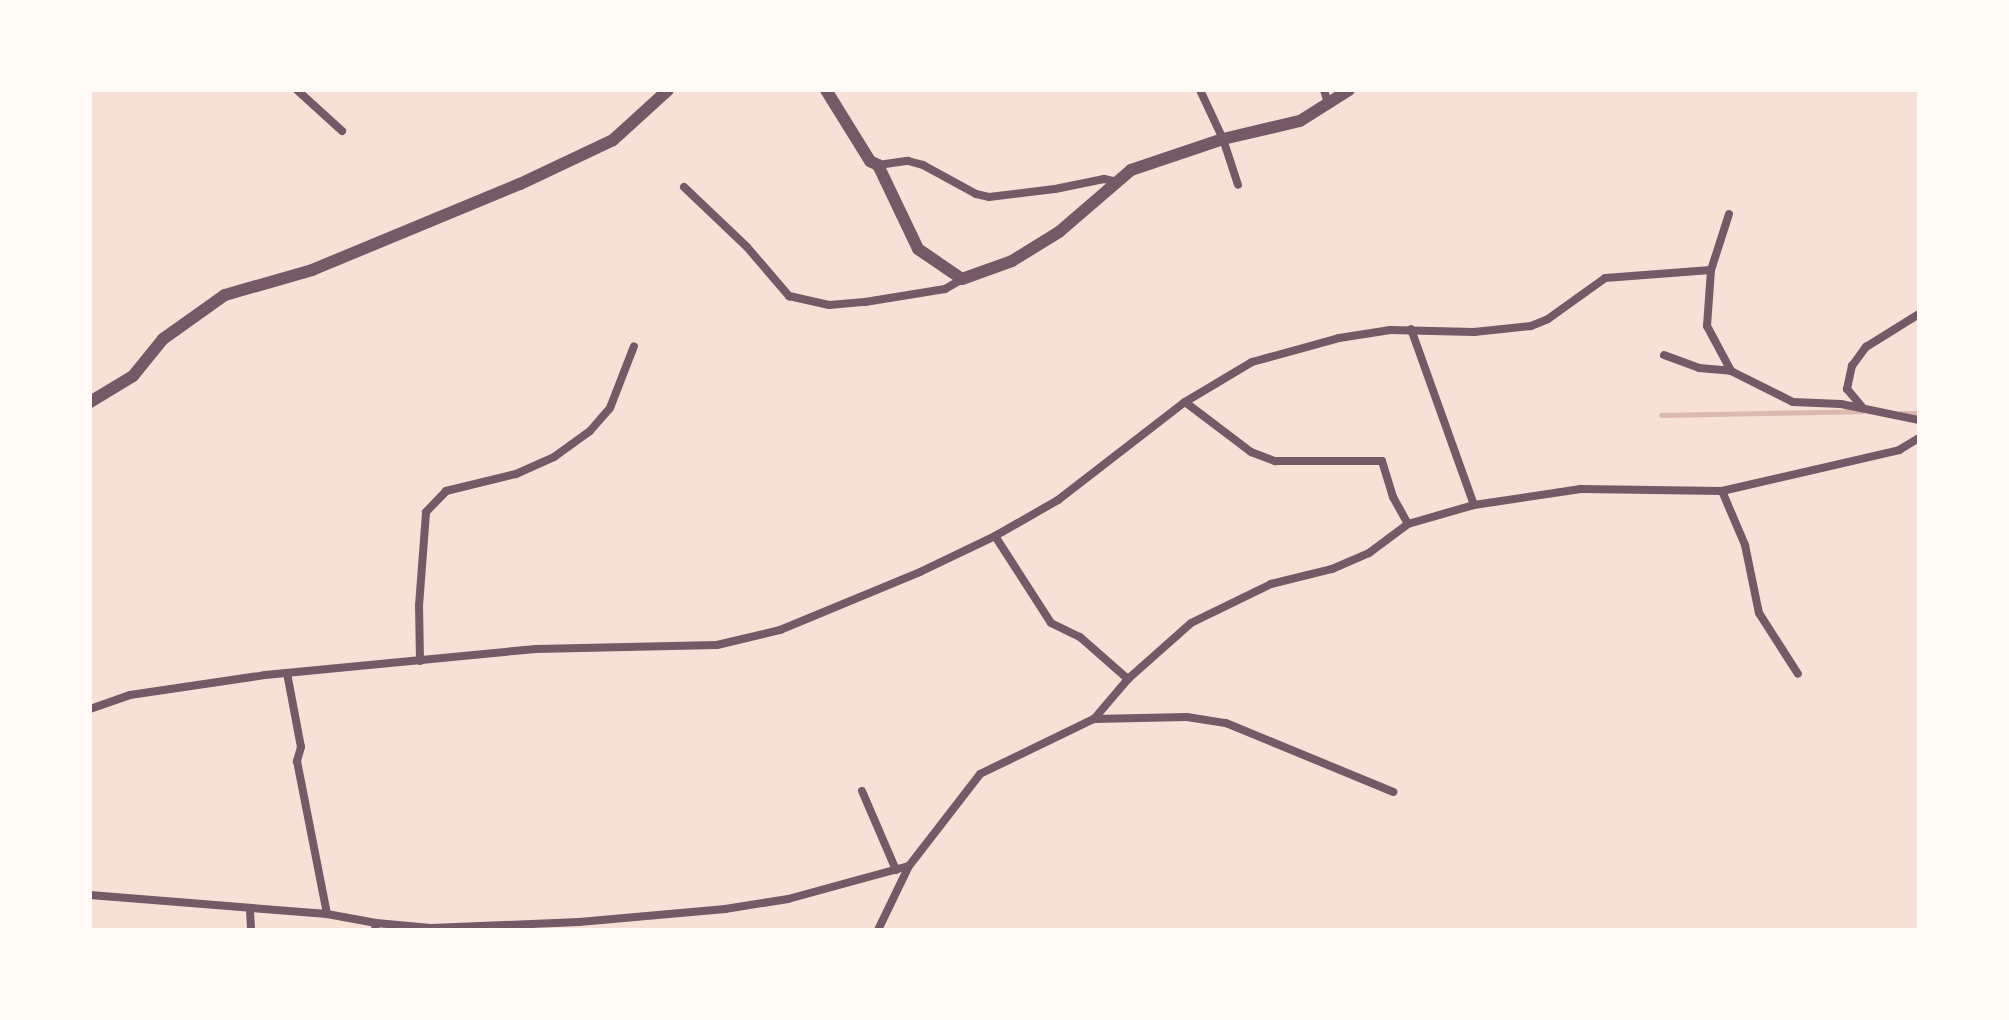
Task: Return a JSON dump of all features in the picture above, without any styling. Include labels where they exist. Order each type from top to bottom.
[{"type":"street","points":[[297,90],[342,131]]},
{"type":"street","points":[[90,402],[133,376],[163,339],[225,295],[312,270],[520,184],[613,140],[668,90]]},
{"type":"street","points":[[826,90],[870,161],[878,165],[900,161],[923,165],[976,194],[989,197],[1104,179],[1118,182]]},
{"type":"street","points":[[1200,90],[1223,139],[1238,185]]},
{"type":"street","points":[[1324,90],[1328,103]]},
{"type":"street","points":[[684,187],[747,247],[789,296],[829,305],[865,302],[945,289],[962,279],[1012,261],[1059,232],[1131,170],[1223,139],[1300,121],[1349,90]]},
{"type":"street","points":[[878,165],[918,249],[962,279]]},
{"type":"street","points":[[1729,214],[1711,270],[1707,326],[1731,371]]},
{"type":"street","points":[[90,709],[130,695],[287,673],[536,649],[717,645],[780,630],[995,536],[1058,500],[1185,402],[1252,362],[1339,338],[1411,329],[1474,332],[1531,326],[1548,319],[1605,278],[1711,270]]},
{"type":"street","points":[[1865,409],[1847,389],[1852,366],[1866,347],[1919,314]]},
{"type":"street","points":[[1411,329],[1474,505]]},
{"type":"street","points":[[420,661],[419,606],[426,512],[446,491],[516,474],[554,457],[590,431],[610,408],[634,346]]},
{"type":"street","points":[[1664,355],[1699,368],[1731,371],[1793,402],[1865,409],[1919,420]]},
{"type":"street","points":[[1185,402],[1251,452],[1275,461],[1382,461],[1393,497],[1408,524]]},
{"type":"street","points":[[882,928],[909,866],[980,774],[1094,719],[1128,679],[1191,623],[1229,602],[1271,584],[1332,569],[1369,553],[1408,524],[1474,505],[1581,489],[1722,491],[1899,450],[1919,438]]},
{"type":"street","points":[[1722,491],[1745,545],[1759,613],[1798,674]]},
{"type":"street","points":[[995,536],[1051,623],[1080,637],[1128,679]]},
{"type":"street","points":[[287,673],[301,747],[297,761],[327,914]]},
{"type":"street","points":[[1094,719],[1187,717],[1226,723],[1393,792]]},
{"type":"street","points":[[862,791],[896,870]]},
{"type":"street","points":[[90,895],[327,914],[376,927],[570,926],[788,899],[909,866]]},
{"type":"street","points":[[250,910],[251,930]]},
{"type":"waterway","points":[[1661,415],[1862,411]]},
{"type":"waterway","points":[[1900,413],[1919,413]]}]
